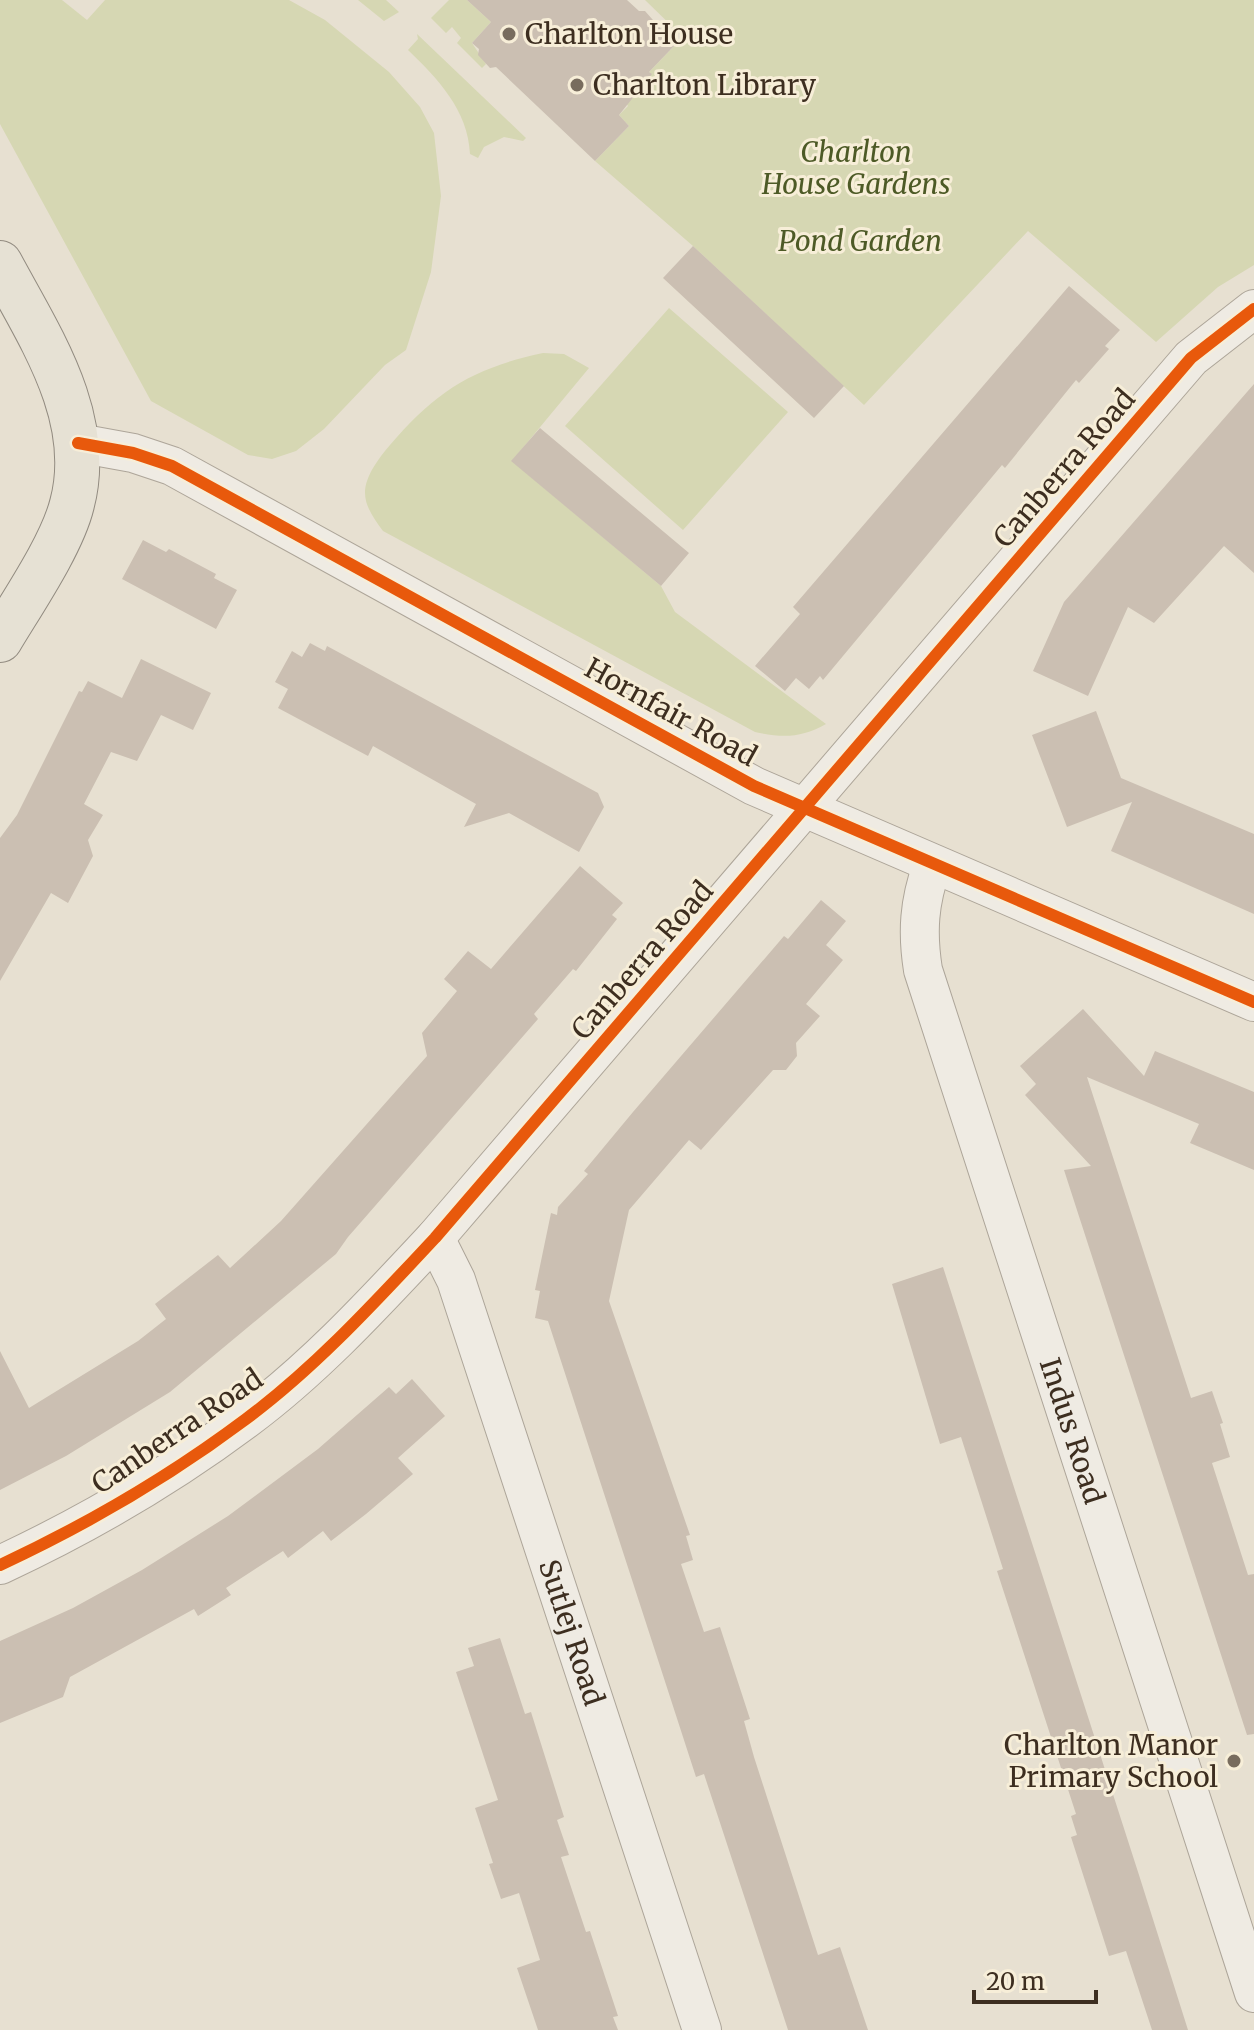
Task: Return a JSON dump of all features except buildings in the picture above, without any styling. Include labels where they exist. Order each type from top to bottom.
[{"type":"main road","points":[[0,263],[66,395],[78,443],[72,505],[0,640]]},
{"type":"street","name":"Canberra Road","points":[[0,1565],[138,1491],[247,1419],[350,1329],[435,1238],[1182,368],[1254,309]]},
{"type":"street","name":"Hornfair Road","points":[[78,443],[133,453],[172,466],[754,786],[932,866],[1254,1002]]},
{"type":"street","name":"Indus Road","points":[[932,866],[922,894],[917,931],[923,970],[1254,1993]]},
{"type":"street","name":"Sutlej Road","points":[[435,1238],[456,1280],[702,2030]]},
{"type":"green space","points":[[0,0],[62,0],[87,20],[105,0],[289,0],[325,20],[389,72],[420,107],[434,133],[441,196],[431,272],[406,350],[385,365],[324,429],[296,451],[272,459],[248,455],[151,401],[0,124]]},
{"type":"green space","points":[[358,0],[386,0],[399,12],[384,21]]},
{"type":"green space","points":[[449,0],[467,0],[491,22],[472,43],[486,64],[482,68],[457,43],[461,38],[452,27],[446,33],[431,18]]},
{"type":"green space","name":"Charlton House Gardens","points":[[645,0],[1254,0],[1254,265],[1218,287],[1156,342],[1028,231],[864,405],[693,246],[595,161],[629,126],[619,115],[628,106],[623,99],[651,74],[649,72],[683,37]]},
{"type":"green space","points":[[417,34],[526,138],[523,141],[504,137],[484,147],[478,158],[470,154],[464,123],[450,96],[408,50],[418,39]]},
{"type":"green space","points":[[669,308],[788,412],[683,530],[565,426]]},
{"type":"green space","points":[[543,353],[564,354],[589,368],[512,461],[661,586],[675,612],[826,724],[792,736],[755,732],[383,531],[365,498],[366,487],[377,461],[407,426],[440,396],[476,374]]},
{"type":"cycle path","points":[[0,1565],[96,1516],[188,1460],[272,1399],[345,1333],[435,1238],[1191,358],[1254,309]]},
{"type":"cycle path","points":[[78,443],[133,453],[172,466],[754,786],[1254,1002]]},
{"type":"place","name":"Charlton House","points":[[509,34]]},
{"type":"place","name":"Charlton Library","points":[[577,85]]},
{"type":"place","name":"Charlton Manor Primary School","points":[[1234,1761]]},
{"type":"park label","name":"Pond Garden","points":[[860,241]]}]
